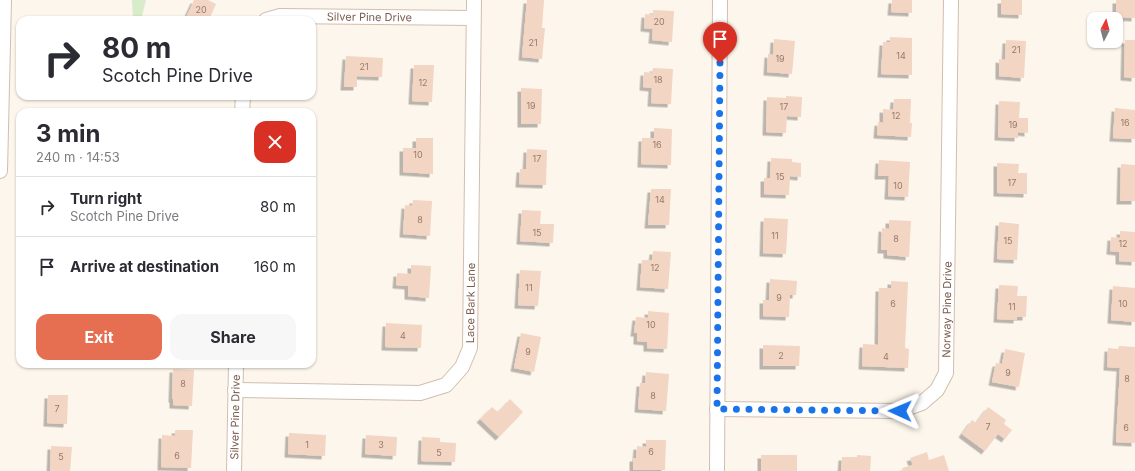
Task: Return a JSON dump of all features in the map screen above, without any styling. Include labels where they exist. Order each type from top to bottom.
[{"type":"street","points":[[0,171],[4,0]]},
{"type":"street","name":"Lace Bark Lane","points":[[235,390],[420,393],[446,386],[462,366],[470,348],[474,0]]},
{"type":"street","points":[[717,471],[720,0]]},
{"type":"street","name":"Norway Pine Drive","points":[[717,409],[900,411],[922,403],[937,390],[946,373],[951,0]]},
{"type":"street","name":"Silver Pine Drive","points":[[316,16],[473,18]]},
{"type":"street","name":"Silver Pine Drive","points":[[234,471],[236,368]]},
{"type":"green space","points":[[132,0],[146,0],[142,16],[133,16]]},
{"type":"building","points":[[194,0],[208,0],[216,4],[211,16],[187,16]]},
{"type":"building","points":[[527,0],[544,0],[542,28],[545,28],[542,59],[522,57]]},
{"type":"building","points":[[892,0],[912,0],[912,13],[891,12]]},
{"type":"building","points":[[1001,0],[1022,0],[1022,15],[1001,14]]},
{"type":"building","points":[[1116,0],[1135,0],[1135,18],[1123,17],[1123,12],[1116,12]]},
{"type":"building","points":[[653,10],[674,11],[672,42],[652,40],[653,29],[644,28],[645,14],[653,15]]},
{"type":"building","points":[[890,37],[912,38],[912,75],[881,74],[883,42],[890,42]]},
{"type":"building","points":[[774,39],[795,41],[792,74],[767,72],[768,54],[773,55]]},
{"type":"building","points":[[1006,40],[1026,41],[1024,78],[999,76],[999,59],[1005,60]]},
{"type":"building","points":[[1125,40],[1135,40],[1135,78],[1124,77]]},
{"type":"building","points":[[346,56],[383,58],[382,77],[357,76],[357,87],[344,87]]},
{"type":"building","points":[[414,65],[434,65],[432,102],[412,101]]},
{"type":"building","points":[[653,68],[673,69],[671,104],[651,103],[652,88],[643,87],[644,72],[652,73]]},
{"type":"building","points":[[521,88],[542,89],[541,124],[521,124]]},
{"type":"building","points":[[786,96],[802,97],[801,117],[787,116],[786,133],[766,132],[767,97],[786,98]]},
{"type":"building","points":[[894,99],[911,99],[911,137],[877,135],[878,122],[883,123],[883,109],[893,110]]},
{"type":"building","points":[[999,101],[1020,102],[1019,118],[1028,118],[1028,133],[1018,132],[1018,138],[998,137]]},
{"type":"building","points":[[1115,108],[1135,110],[1135,139],[1113,138]]},
{"type":"building","points":[[654,128],[672,129],[671,165],[641,164],[642,138],[654,138]]},
{"type":"building","points":[[416,138],[433,138],[433,174],[403,172],[403,148],[416,148]]},
{"type":"building","points":[[527,149],[547,150],[546,185],[519,184],[520,169],[526,169]]},
{"type":"building","points":[[771,158],[792,159],[792,162],[801,163],[801,177],[790,176],[789,195],[764,194],[764,178],[770,178]]},
{"type":"building","points":[[879,160],[910,162],[908,197],[888,196],[889,176],[878,176]]},
{"type":"building","points":[[997,163],[1019,164],[1018,173],[1027,173],[1027,194],[997,193]]},
{"type":"building","points":[[1121,164],[1135,165],[1135,201],[1120,201]]},
{"type":"building","points":[[651,189],[671,189],[669,225],[648,225]]},
{"type":"building","points":[[413,200],[432,201],[430,236],[403,234],[405,205],[412,206]]},
{"type":"building","points":[[522,210],[541,211],[540,224],[554,224],[553,243],[520,241]]},
{"type":"building","points":[[764,218],[788,219],[786,254],[763,253]]},
{"type":"building","points":[[889,220],[911,221],[909,257],[887,255],[887,250],[881,250],[882,228],[889,229]]},
{"type":"building","points":[[999,222],[1019,224],[1017,260],[997,259]]},
{"type":"building","points":[[1120,231],[1135,232],[1135,262],[1119,261],[1119,252],[1110,251],[1111,237],[1120,238]]},
{"type":"building","points":[[653,251],[671,252],[668,289],[640,287],[642,260],[652,260]]},
{"type":"building","points":[[411,265],[431,266],[429,298],[408,296],[408,286],[396,285],[397,273],[411,274]]},
{"type":"building","points":[[520,270],[541,271],[538,306],[518,305]]},
{"type":"building","points":[[770,279],[797,281],[796,295],[790,295],[789,317],[763,316],[763,300],[769,300]]},
{"type":"building","points":[[891,281],[908,282],[905,348],[909,349],[908,368],[862,366],[863,344],[878,345],[879,288],[891,288]]},
{"type":"building","points":[[999,285],[1018,286],[1017,296],[1027,296],[1026,317],[1017,317],[1017,320],[997,319]]},
{"type":"building","points":[[1113,286],[1135,288],[1135,322],[1111,320]]},
{"type":"building","points":[[648,311],[669,313],[667,349],[647,348],[647,342],[637,341],[637,333],[634,333],[636,317],[648,318]]},
{"type":"building","points":[[386,323],[422,325],[421,348],[385,347]]},
{"type":"building","points":[[521,333],[541,337],[534,372],[514,368]]},
{"type":"building","points":[[763,345],[800,346],[799,366],[763,366]]},
{"type":"building","points":[[1119,346],[1135,347],[1135,443],[1116,442],[1120,368],[1107,367],[1108,348],[1118,349]]},
{"type":"building","points":[[1005,349],[1025,353],[1019,387],[992,382],[996,363],[1002,364]]},
{"type":"building","points":[[173,369],[194,370],[192,406],[173,405]]},
{"type":"building","points":[[646,372],[669,374],[666,411],[638,409],[640,383],[645,383]]},
{"type":"building","points":[[48,395],[68,395],[67,424],[47,423]]},
{"type":"building","points":[[510,399],[523,412],[499,437],[480,419],[492,407],[498,412]]},
{"type":"building","points":[[988,407],[1006,420],[1004,424],[1012,430],[1005,439],[998,434],[985,451],[962,434],[972,420],[976,423]]},
{"type":"building","points":[[175,430],[193,430],[191,468],[161,467],[162,435],[175,436]]},
{"type":"building","points":[[289,433],[326,435],[325,456],[288,454]]},
{"type":"building","points":[[366,435],[397,437],[396,456],[365,454]]},
{"type":"building","points":[[422,437],[440,438],[440,442],[456,443],[455,462],[421,461]]},
{"type":"building","points":[[646,440],[666,440],[665,470],[633,470],[633,458],[636,458],[637,446],[646,447]]},
{"type":"building","points":[[51,446],[72,447],[70,471],[50,471]]},
{"type":"building","points":[[927,452],[929,460],[944,455],[949,471],[903,471],[902,468],[913,465],[910,458]]},
{"type":"building","points":[[761,455],[797,455],[797,471],[761,471]]},
{"type":"building","points":[[857,455],[871,456],[870,471],[841,471],[842,457],[857,457]]},
{"type":"route","points":[[720,63],[717,409],[900,411]]}]
